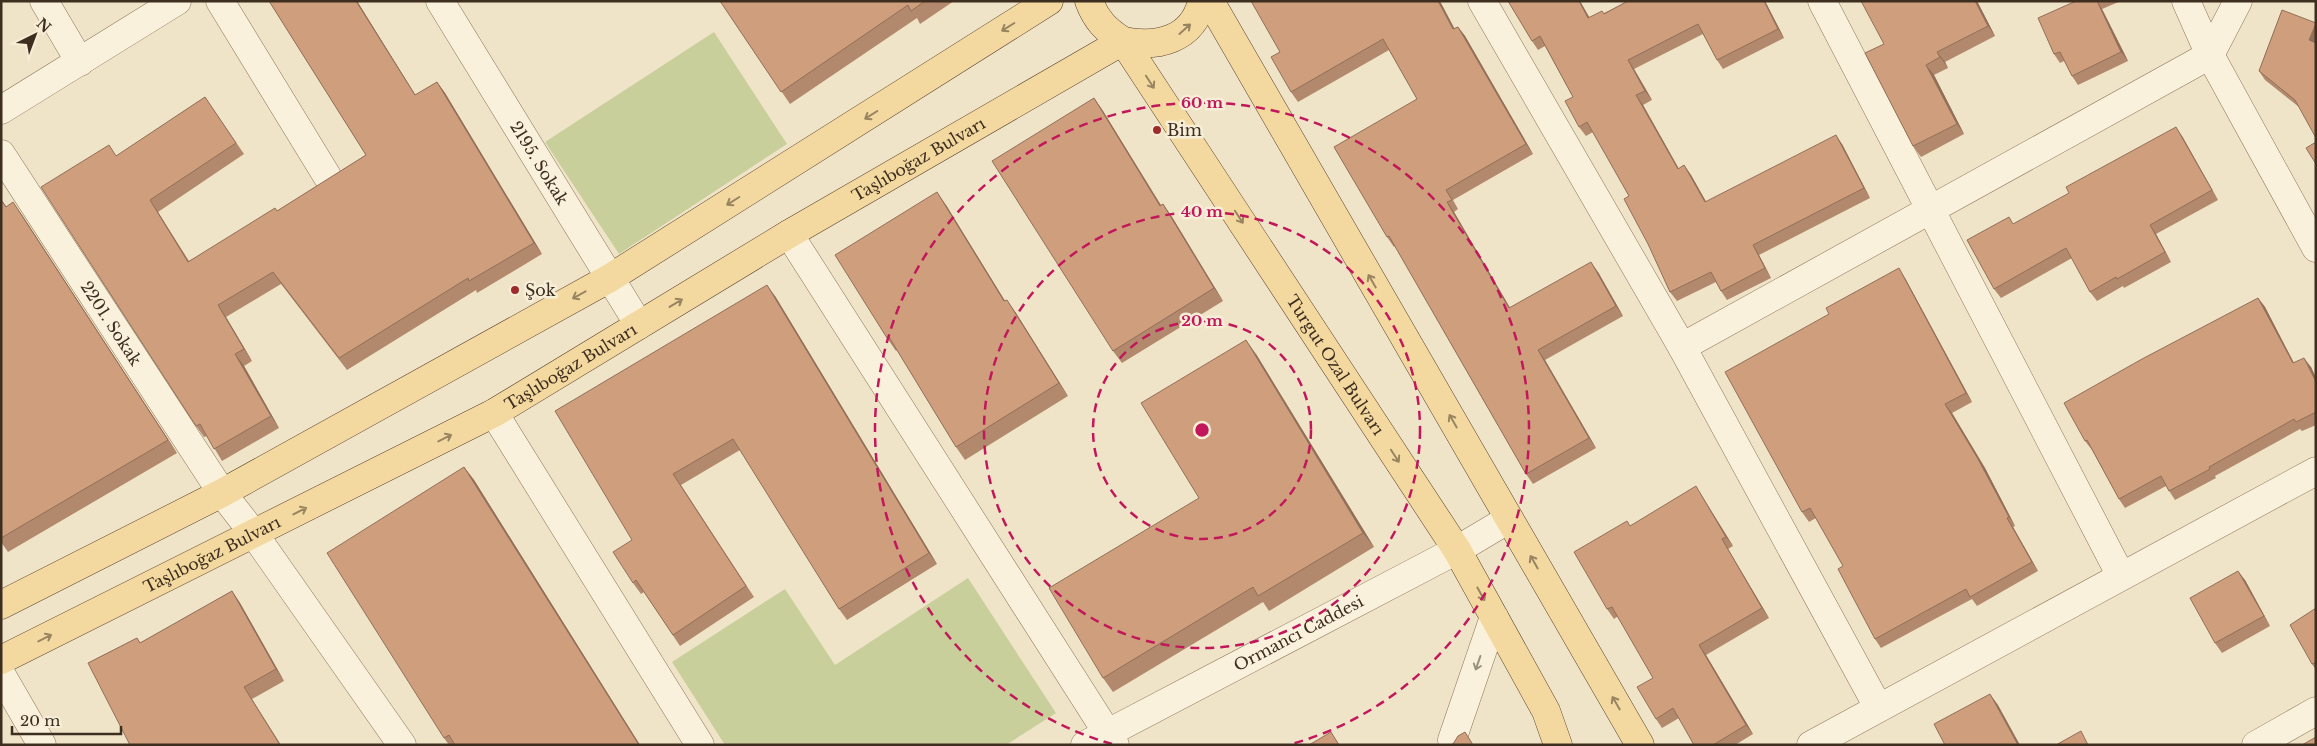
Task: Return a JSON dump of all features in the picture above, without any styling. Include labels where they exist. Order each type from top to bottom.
[{"type":"main road","points":[[1,604],[222,493],[610,278],[1049,1]]},
{"type":"main road","name":"Turgut Ozal Bulvarı","points":[[1089,1],[1094,15],[1106,30],[1123,41],[1457,550],[1546,711],[1558,745]]},
{"type":"main road","points":[[1123,41],[1141,45],[1159,44],[1176,37],[1190,25],[1200,10],[1202,1]]},
{"type":"main road","points":[[1210,1],[1640,745]]},
{"type":"main road","name":"Taşlıboğaz Bulvarı","points":[[1,660],[494,413],[789,234],[1123,41]]},
{"type":"street","points":[[44,1],[80,62]]},
{"type":"street","points":[[1,110],[177,1]]},
{"type":"street","points":[[220,1],[327,176]]},
{"type":"street","name":"2195. Sokak","points":[[440,1],[639,325]]},
{"type":"street","points":[[1482,1],[1682,347],[1878,708]]},
{"type":"street","points":[[1822,1],[2120,576]]},
{"type":"street","points":[[2186,1],[2210,55],[2316,248]]},
{"type":"street","points":[[1682,347],[2210,55],[2238,1]]},
{"type":"street","name":"2201. Sokak","points":[[1,154],[222,493],[254,534],[402,745]]},
{"type":"street","points":[[789,234],[1103,740]]},
{"type":"street","points":[[494,413],[700,745]]},
{"type":"street","points":[[1811,745],[2316,471]]},
{"type":"street","name":"Ormancı Caddesi","points":[[1103,740],[1457,550],[1509,519]]},
{"type":"street","points":[[1453,745],[1452,740],[1494,617]]},
{"type":"street","points":[[1,674],[42,745]]},
{"type":"street","points":[[2256,745],[2316,711]]},
{"type":"green space","points":[[714,32],[787,144],[619,254],[545,142]]},
{"type":"green space","points":[[968,578],[1056,713],[1006,745],[725,745],[672,662],[785,589],[835,665]]},
{"type":"building","points":[[269,1],[356,1],[415,95],[437,82],[534,243],[469,281],[468,278],[339,358],[273,272],[218,305],[244,349],[235,354],[271,416],[214,449],[200,424],[196,426],[41,187],[109,145],[116,156],[205,97],[236,143],[150,200],[188,262],[275,208],[277,211],[366,155]]},
{"type":"building","points":[[720,1],[925,1],[911,11],[908,5],[781,92]]},
{"type":"building","points":[[1251,1],[1438,1],[1453,29],[1458,27],[1526,144],[1446,190],[1452,200],[1447,202],[1509,308],[1591,262],[1616,306],[1538,350],[1589,438],[1526,474],[1389,236],[1387,237],[1334,147],[1417,99],[1383,39],[1291,92],[1271,57],[1280,52]]},
{"type":"building","points":[[1508,1],[1579,1],[1588,18],[1602,11],[1604,14],[1628,1],[1764,1],[1778,29],[1717,60],[1698,24],[1628,60],[1645,91],[1636,95],[1678,169],[1684,165],[1705,202],[1836,135],[1864,188],[1753,245],[1765,268],[1721,291],[1711,272],[1670,292],[1648,244],[1624,199],[1629,196],[1587,122],[1579,127],[1565,101],[1573,97],[1540,36],[1532,41]]},
{"type":"building","points":[[1861,1],[1975,1],[1988,26],[1937,52],[1940,57],[1926,65],[1957,124],[1913,146],[1865,53],[1884,44]]},
{"type":"building","points":[[2076,1],[2097,1],[2121,52],[2072,76],[2060,52],[2054,54],[2038,18]]},
{"type":"building","points":[[2282,10],[2316,23],[2309,40],[2316,43],[2316,138],[2295,100],[2259,71]]},
{"type":"building","points":[[1094,98],[1160,206],[1163,204],[1214,288],[1113,351],[992,161]]},
{"type":"building","points":[[2176,127],[2212,190],[2150,225],[2165,252],[2090,292],[2066,248],[1994,289],[1967,240],[2009,217],[2013,224],[2069,193],[2066,187]]},
{"type":"building","points":[[2316,142],[2316,164],[2306,148]]},
{"type":"building","points":[[937,192],[1004,301],[1007,300],[1059,383],[956,447],[889,337],[887,338],[835,255]]},
{"type":"building","points":[[1,200],[6,207],[13,202],[168,440],[1,538]]},
{"type":"building","points":[[1899,268],[1966,393],[1945,404],[1978,459],[2009,517],[2007,518],[2032,562],[1970,597],[1966,589],[1875,639],[1838,569],[1843,566],[1810,508],[1802,512],[1725,372],[1829,314],[1826,308]]},
{"type":"building","points":[[767,285],[929,553],[839,609],[733,439],[673,474],[746,586],[673,635],[636,580],[633,583],[613,552],[632,540],[555,411]]},
{"type":"building","points":[[2258,298],[2293,363],[2304,358],[2316,382],[2316,412],[2296,422],[2294,419],[2169,491],[2161,476],[2119,499],[2087,440],[2085,441],[2064,403],[2142,359]]},
{"type":"building","points":[[1246,340],[1363,533],[1258,596],[1253,587],[1103,678],[1049,588],[1199,498],[1141,403]]},
{"type":"building","points":[[464,467],[639,745],[455,745],[449,735],[444,738],[327,553]]},
{"type":"building","points":[[1696,486],[1726,537],[1722,539],[1762,608],[1699,645],[1746,725],[1713,745],[1694,745],[1673,708],[1656,719],[1637,687],[1653,678],[1612,607],[1607,609],[1574,552],[1627,521],[1630,526]]},
{"type":"building","points":[[2238,571],[2264,616],[2215,643],[2190,598]]},
{"type":"building","points":[[232,591],[276,669],[244,687],[280,745],[130,745],[88,663],[137,638],[140,643]]},
{"type":"building","points":[[2316,608],[2316,662],[2312,664],[2290,625]]},
{"type":"building","points":[[1990,694],[2018,745],[1945,745],[1934,724]]},
{"type":"building","points":[[2081,731],[2088,745],[2056,745]]},
{"type":"building","points":[[1331,732],[1339,745],[1309,745]]},
{"type":"building","points":[[1465,732],[1473,745],[1448,745],[1453,744],[1458,736]]},
{"type":"building","points":[[2316,737],[2316,745],[2302,745]]},
{"type":"place","name":"Bim","points":[[1157,130]]},
{"type":"place","name":"Şok","points":[[515,290]]}]
